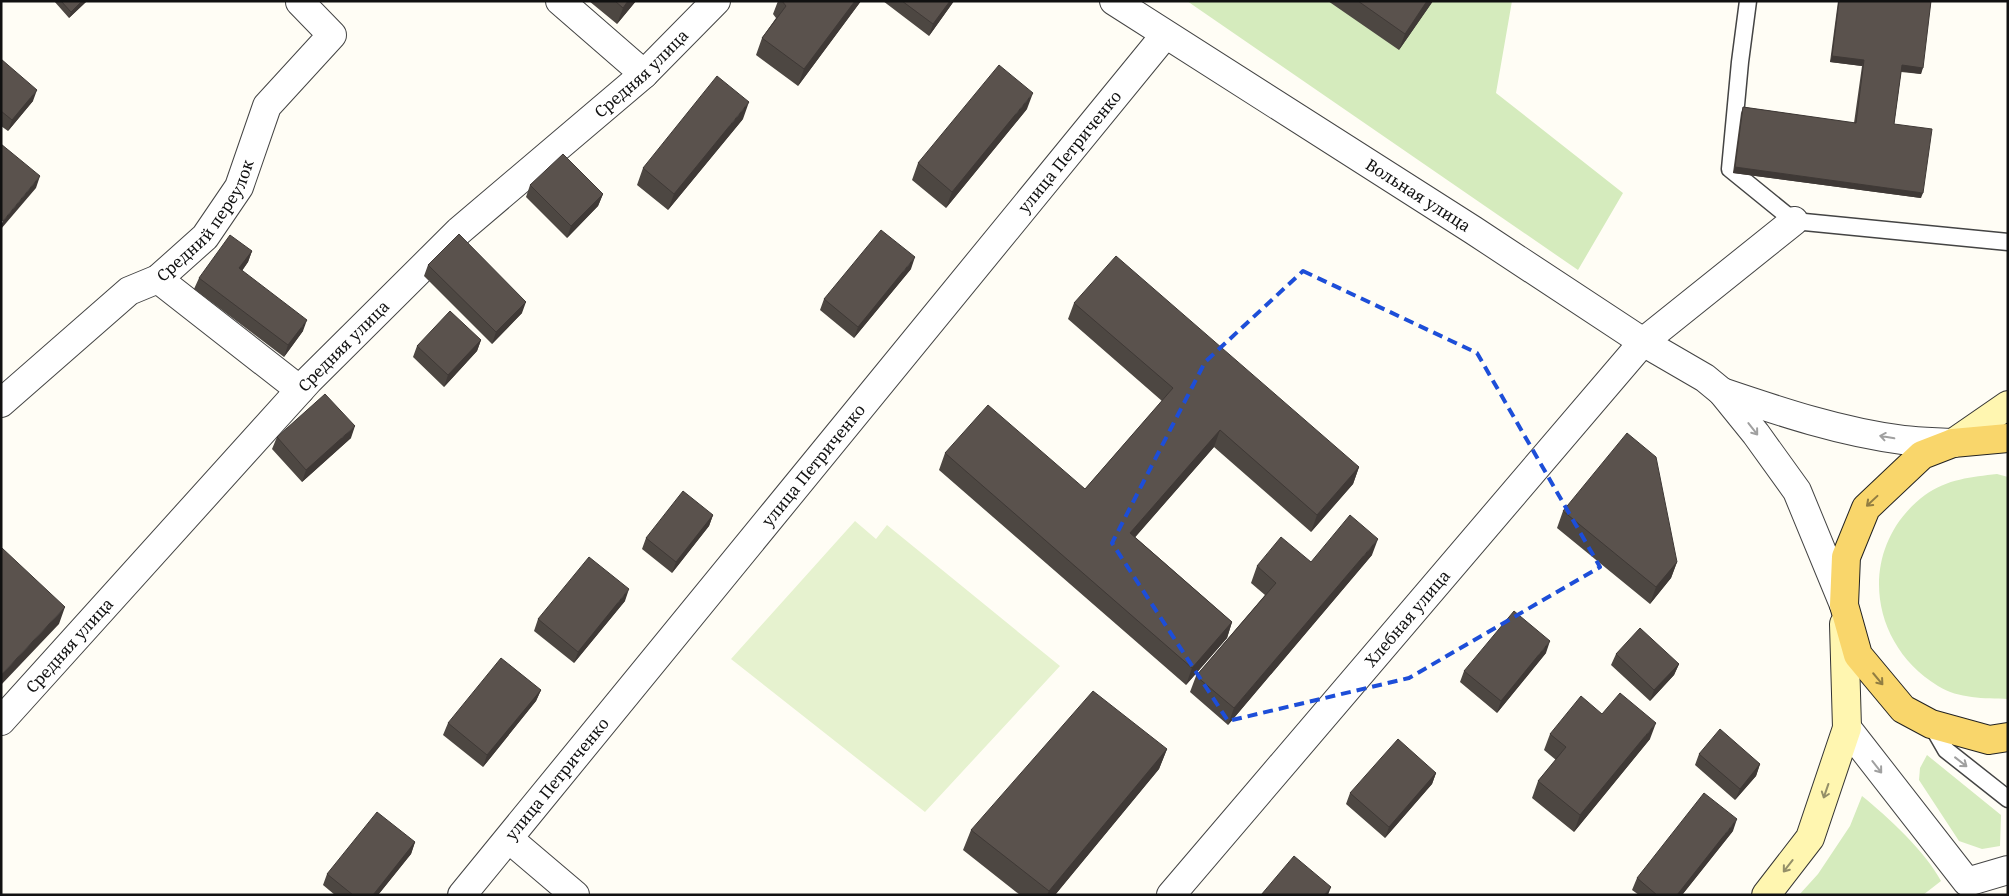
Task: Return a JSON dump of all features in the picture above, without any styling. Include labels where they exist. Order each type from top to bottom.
[{"type":"main road","points":[[1766,895],[1810,838],[1847,728],[1844,604],[1846,557],[1866,508],[1922,455],[1953,443],[2008,405]]},
{"type":"main road","points":[[1953,443],[2008,438]]},
{"type":"main road","points":[[1844,604],[1858,655],[1902,709],[1931,724],[1989,740],[2008,738]]},
{"type":"street","points":[[560,1],[644,74]]},
{"type":"street","name":"Средняя улица","points":[[1,721],[300,390],[459,231],[644,74],[716,1]]},
{"type":"street","name":"Вольная улица","points":[[1114,1],[1473,230],[1643,342],[1705,378],[1722,392]]},
{"type":"street","name":"Средний переулок","points":[[1,403],[129,291],[158,279],[205,237],[239,187],[267,106],[332,35],[300,2]]},
{"type":"street","name":"улица Петриченко","points":[[462,895],[1165,35]]},
{"type":"street","name":"Хлебная улица","points":[[1171,895],[1643,342],[1794,221]]},
{"type":"street","points":[[158,279],[300,390]]},
{"type":"street","points":[[1722,392],[1791,416],[1856,432],[1904,440],[1953,443]]},
{"type":"street","points":[[1722,392],[1756,434],[1797,491],[1844,604]]},
{"type":"street","points":[[1847,728],[1961,888],[2008,870]]},
{"type":"street","points":[[509,839],[575,895]]},
{"type":"lane","points":[[1748,1],[1730,169],[1794,221],[2008,242]]},
{"type":"lane","points":[[1931,724],[1946,750],[2008,799]]},
{"type":"highlighted area","points":[[1303,271],[1477,353],[1600,567],[1409,678],[1228,721],[1112,543],[1205,362]]},
{"type":"green space","points":[[1187,1],[1512,1],[1496,93],[1623,193],[1578,270]]},
{"type":"green space","points":[[1997,474],[2008,477],[2008,699],[1963,696],[1938,686],[1914,668],[1896,645],[1885,620],[1879,594],[1881,567],[1888,540],[1903,516],[1925,495],[1942,485],[1978,476]]},
{"type":"green space","points":[[855,521],[876,539],[887,525],[1060,666],[925,812],[731,659]]},
{"type":"green space","points":[[1927,755],[2001,815],[2000,846],[1982,849],[1959,841],[1919,780],[1920,768]]},
{"type":"green space","points":[[1862,796],[1894,824],[1916,847],[1926,858],[1941,881],[1923,895],[1799,895],[1818,874],[1850,826]]},
{"type":"building","points":[[61,1],[82,1],[71,12]]},
{"type":"building","points":[[615,1],[628,1],[623,8]]},
{"type":"building","points":[[782,1],[855,1],[804,69],[762,38],[786,6]]},
{"type":"building","points":[[902,1],[950,1],[933,24]]},
{"type":"building","points":[[1358,1],[1427,1],[1405,34]]},
{"type":"building","points":[[1839,1],[1931,1],[1923,68],[1902,65],[1894,124],[1932,129],[1923,193],[1735,167],[1743,107],[1856,123],[1864,60],[1832,56]]},
{"type":"building","points":[[1,59],[37,90],[12,120],[1,111]]},
{"type":"building","points":[[999,65],[1033,93],[952,192],[918,163]]},
{"type":"building","points":[[717,76],[749,102],[674,194],[643,168]]},
{"type":"building","points":[[1,144],[40,176],[3,221],[1,220]]},
{"type":"building","points":[[563,154],[603,194],[571,226],[530,185]]},
{"type":"building","points":[[881,230],[915,257],[858,327],[824,299]]},
{"type":"building","points":[[459,234],[526,302],[496,332],[428,265]]},
{"type":"building","points":[[230,235],[252,251],[239,268],[307,320],[288,345],[199,278]]},
{"type":"building","points":[[1116,256],[1359,467],[1317,515],[1220,430],[1130,533],[1232,622],[1192,668],[945,453],[988,405],[1085,489],[1173,388],[1074,303]]},
{"type":"building","points":[[450,311],[481,340],[448,375],[417,346]]},
{"type":"building","points":[[325,394],[355,426],[306,470],[277,437]]},
{"type":"building","points":[[1627,433],[1656,457],[1677,562],[1656,587],[1563,511]]},
{"type":"building","points":[[683,491],[713,515],[676,562],[646,538]]},
{"type":"building","points":[[1350,515],[1378,539],[1234,708],[1196,676],[1276,583],[1257,566],[1281,537],[1311,562]]},
{"type":"building","points":[[1,549],[65,607],[1,675]]},
{"type":"building","points":[[589,557],[629,589],[578,652],[538,619]]},
{"type":"building","points":[[1514,611],[1550,641],[1501,701],[1464,671]]},
{"type":"building","points":[[1640,628],[1679,664],[1654,690],[1616,654]]},
{"type":"building","points":[[501,658],[541,690],[487,755],[448,723]]},
{"type":"building","points":[[1093,691],[1167,749],[1049,891],[971,830]]},
{"type":"building","points":[[1620,693],[1656,723],[1580,815],[1538,781],[1566,747],[1550,734],[1581,696],[1602,714]]},
{"type":"building","points":[[1720,729],[1760,764],[1740,789],[1699,754]]},
{"type":"building","points":[[1398,739],[1436,773],[1389,827],[1350,793]]},
{"type":"building","points":[[1704,793],[1737,819],[1677,895],[1657,895],[1637,878]]},
{"type":"building","points":[[377,812],[415,842],[373,895],[353,895],[327,874]]},
{"type":"building","points":[[1294,856],[1331,887],[1324,895],[1261,895]]}]
